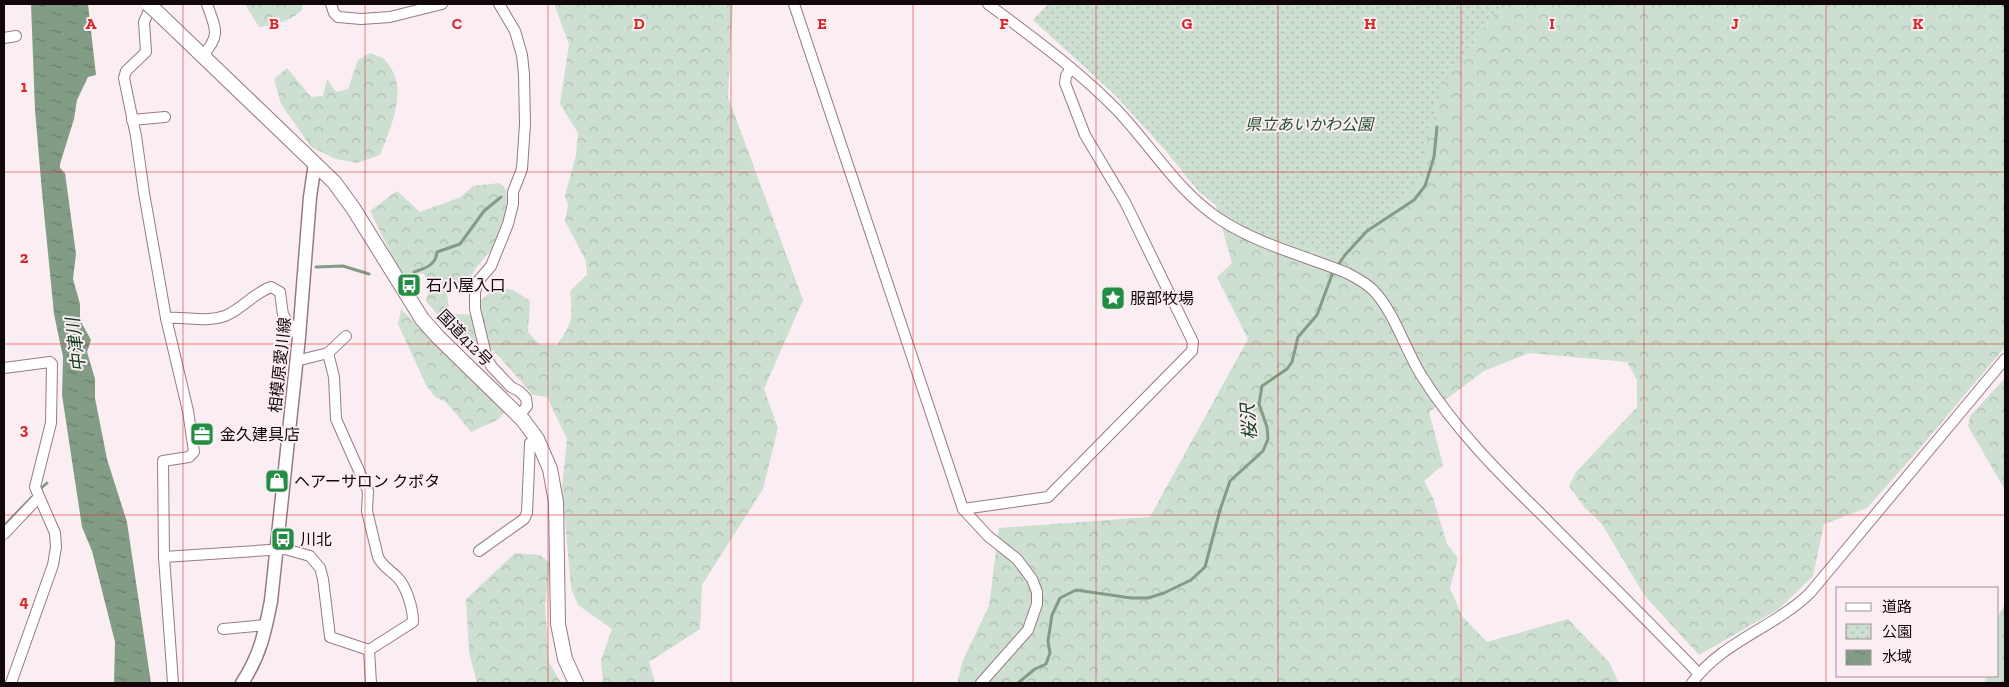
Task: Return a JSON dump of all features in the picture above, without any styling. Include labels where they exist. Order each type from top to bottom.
[{"type":"highway","name":"国道412号","points":[[152,6],[334,182],[353,208],[422,318],[438,337],[519,416],[537,439],[550,469],[556,502],[558,624],[565,659],[576,683]]},
{"type":"main road","name":"相模原愛川線","points":[[242,683],[253,667],[264,640],[271,601],[299,337],[310,197],[316,163]]},
{"type":"street","points":[[202,56],[212,45],[216,35],[207,4]]},
{"type":"street","points":[[331,4],[334,13],[338,17],[378,18],[398,9],[442,4]]},
{"type":"street","points":[[498,4],[514,31],[522,55],[525,124],[522,169],[513,192],[513,204],[508,224],[491,266],[478,280],[475,292],[475,309],[487,359],[511,387],[519,391],[526,398],[527,406],[519,416]]},
{"type":"street","points":[[794,4],[963,509],[988,536],[1017,559],[1032,579],[1037,592],[1037,604],[1028,630],[981,683]]},
{"type":"street","points":[[988,4],[1071,68],[1110,103],[1184,188],[1207,210],[1250,236],[1347,273],[1368,286],[1384,303],[1422,377],[1443,408],[1516,490],[1699,674]]},
{"type":"street","points":[[152,6],[144,22],[146,52],[124,74],[166,318],[187,403],[194,452],[189,457],[163,461],[164,558],[173,683]]},
{"type":"street","points":[[4,38],[16,36]]},
{"type":"street","points":[[963,509],[1048,496],[1192,350],[1193,342],[1125,202],[1084,135],[1065,83],[1066,76],[1071,68]]},
{"type":"street","points":[[132,120],[166,116]]},
{"type":"street","points":[[166,318],[194,320],[224,316],[245,306],[271,287],[280,292],[283,315],[299,337]]},
{"type":"street","points":[[296,361],[328,353],[346,336]]},
{"type":"street","points":[[328,353],[334,377],[336,419],[368,491],[367,512],[378,558],[400,580],[412,611],[413,622],[369,650]]},
{"type":"street","points":[[1692,683],[1721,653],[1794,608],[1810,593],[2005,359]]},
{"type":"street","points":[[4,368],[50,362],[52,364],[51,423],[35,487],[55,533],[56,547],[50,573],[11,683]]},
{"type":"street","points":[[479,551],[524,518],[527,513],[530,443],[537,439]]},
{"type":"street","points":[[4,534],[39,497]]},
{"type":"street","points":[[164,558],[285,550],[310,556],[320,568],[323,579],[330,637],[369,650]]},
{"type":"street","points":[[223,629],[266,625]]},
{"type":"street","points":[[369,650],[371,683]]},
{"type":"green space","points":[[245,4],[302,4],[302,10],[287,20],[259,27]]},
{"type":"green space","points":[[554,4],[733,4],[728,97],[803,300],[764,389],[778,428],[763,489],[702,585],[700,629],[649,662],[655,683],[603,683],[601,660],[612,629],[578,605],[571,588],[562,487],[567,439],[547,397],[533,395],[494,351],[456,333],[441,319],[426,301],[429,290],[424,273],[408,277],[400,272],[370,211],[397,191],[420,212],[461,197],[473,186],[500,183],[506,190],[508,209],[492,249],[476,268],[467,283],[446,286],[449,309],[454,314],[480,315],[481,300],[488,294],[506,288],[517,292],[530,301],[528,332],[540,345],[557,345],[571,320],[570,291],[587,275],[586,261],[565,221],[568,205],[565,196],[576,155],[578,133],[560,104],[569,44]]},
{"type":"green space","name":"県立あいかわ公園","points":[[1048,4],[1502,4],[1442,85],[1415,190],[1338,256],[1250,231],[1199,192],[1165,150],[1115,95],[1033,20]]},
{"type":"green space","points":[[1106,4],[2005,4],[2005,347],[1867,508],[1824,524],[1813,576],[1779,609],[1699,655],[1644,595],[1602,524],[1585,508],[1569,486],[1576,472],[1637,407],[1637,380],[1627,362],[1529,353],[1484,371],[1429,412],[1443,465],[1424,481],[1433,498],[1447,544],[1458,558],[1450,588],[1462,616],[1487,642],[1568,619],[1609,662],[1619,683],[957,683],[963,660],[989,606],[999,528],[1150,517],[1248,339],[1217,277],[1232,263],[1212,192]]},
{"type":"green space","points":[[370,53],[384,59],[392,70],[396,81],[398,94],[389,132],[380,155],[357,163],[336,159],[311,147],[281,104],[274,79],[287,68],[311,97],[323,96],[327,79],[336,92],[348,89],[358,60]]},
{"type":"green space","points":[[401,309],[504,412],[499,419],[471,432],[446,402],[435,397],[426,385],[398,324]]},
{"type":"green space","points":[[2005,378],[2005,490],[1968,426],[1970,416]]},
{"type":"green space","points":[[515,553],[540,555],[550,563],[545,605],[549,662],[561,683],[477,683],[469,652],[466,599]]},
{"type":"green space","points":[[2005,604],[2005,683],[1985,683],[1986,677],[1999,677],[1999,614]]},
{"type":"water","name":"中津川","points":[[31,4],[88,4],[96,75],[88,77],[77,100],[74,119],[60,168],[65,173],[76,254],[73,279],[80,304],[80,320],[91,340],[87,352],[95,379],[95,398],[107,459],[127,522],[151,683],[114,683],[115,642],[92,551],[82,527],[62,395],[63,357],[54,314],[42,192],[35,110]]},
{"type":"waterway","name":"桜沢","points":[[1018,683],[1035,669],[1046,664],[1050,653],[1048,641],[1052,615],[1060,598],[1076,590],[1131,598],[1148,598],[1164,593],[1191,580],[1205,567],[1220,510],[1230,481],[1263,451],[1268,439],[1267,427],[1259,404],[1262,386],[1287,369],[1292,362],[1298,337],[1317,315],[1333,272],[1345,255],[1367,231],[1414,200],[1425,186],[1434,157],[1437,127]]},
{"type":"waterway","points":[[414,272],[432,263],[437,252],[460,244],[484,211],[501,197]]},
{"type":"waterway","points":[[316,267],[343,266],[369,274]]},
{"type":"waterway","points":[[38,491],[47,483]]},
{"type":"waterway","points":[[4,526],[32,497]]},
{"type":"place","name":"石小屋入口","points":[[409,285]]},
{"type":"place","name":"服部牧場","points":[[1113,298]]},
{"type":"place","name":"金久建具店","points":[[202,434]]},
{"type":"place","name":"ヘアーサロン クボタ","points":[[277,481]]},
{"type":"place","name":"川北","points":[[283,539]]}]
